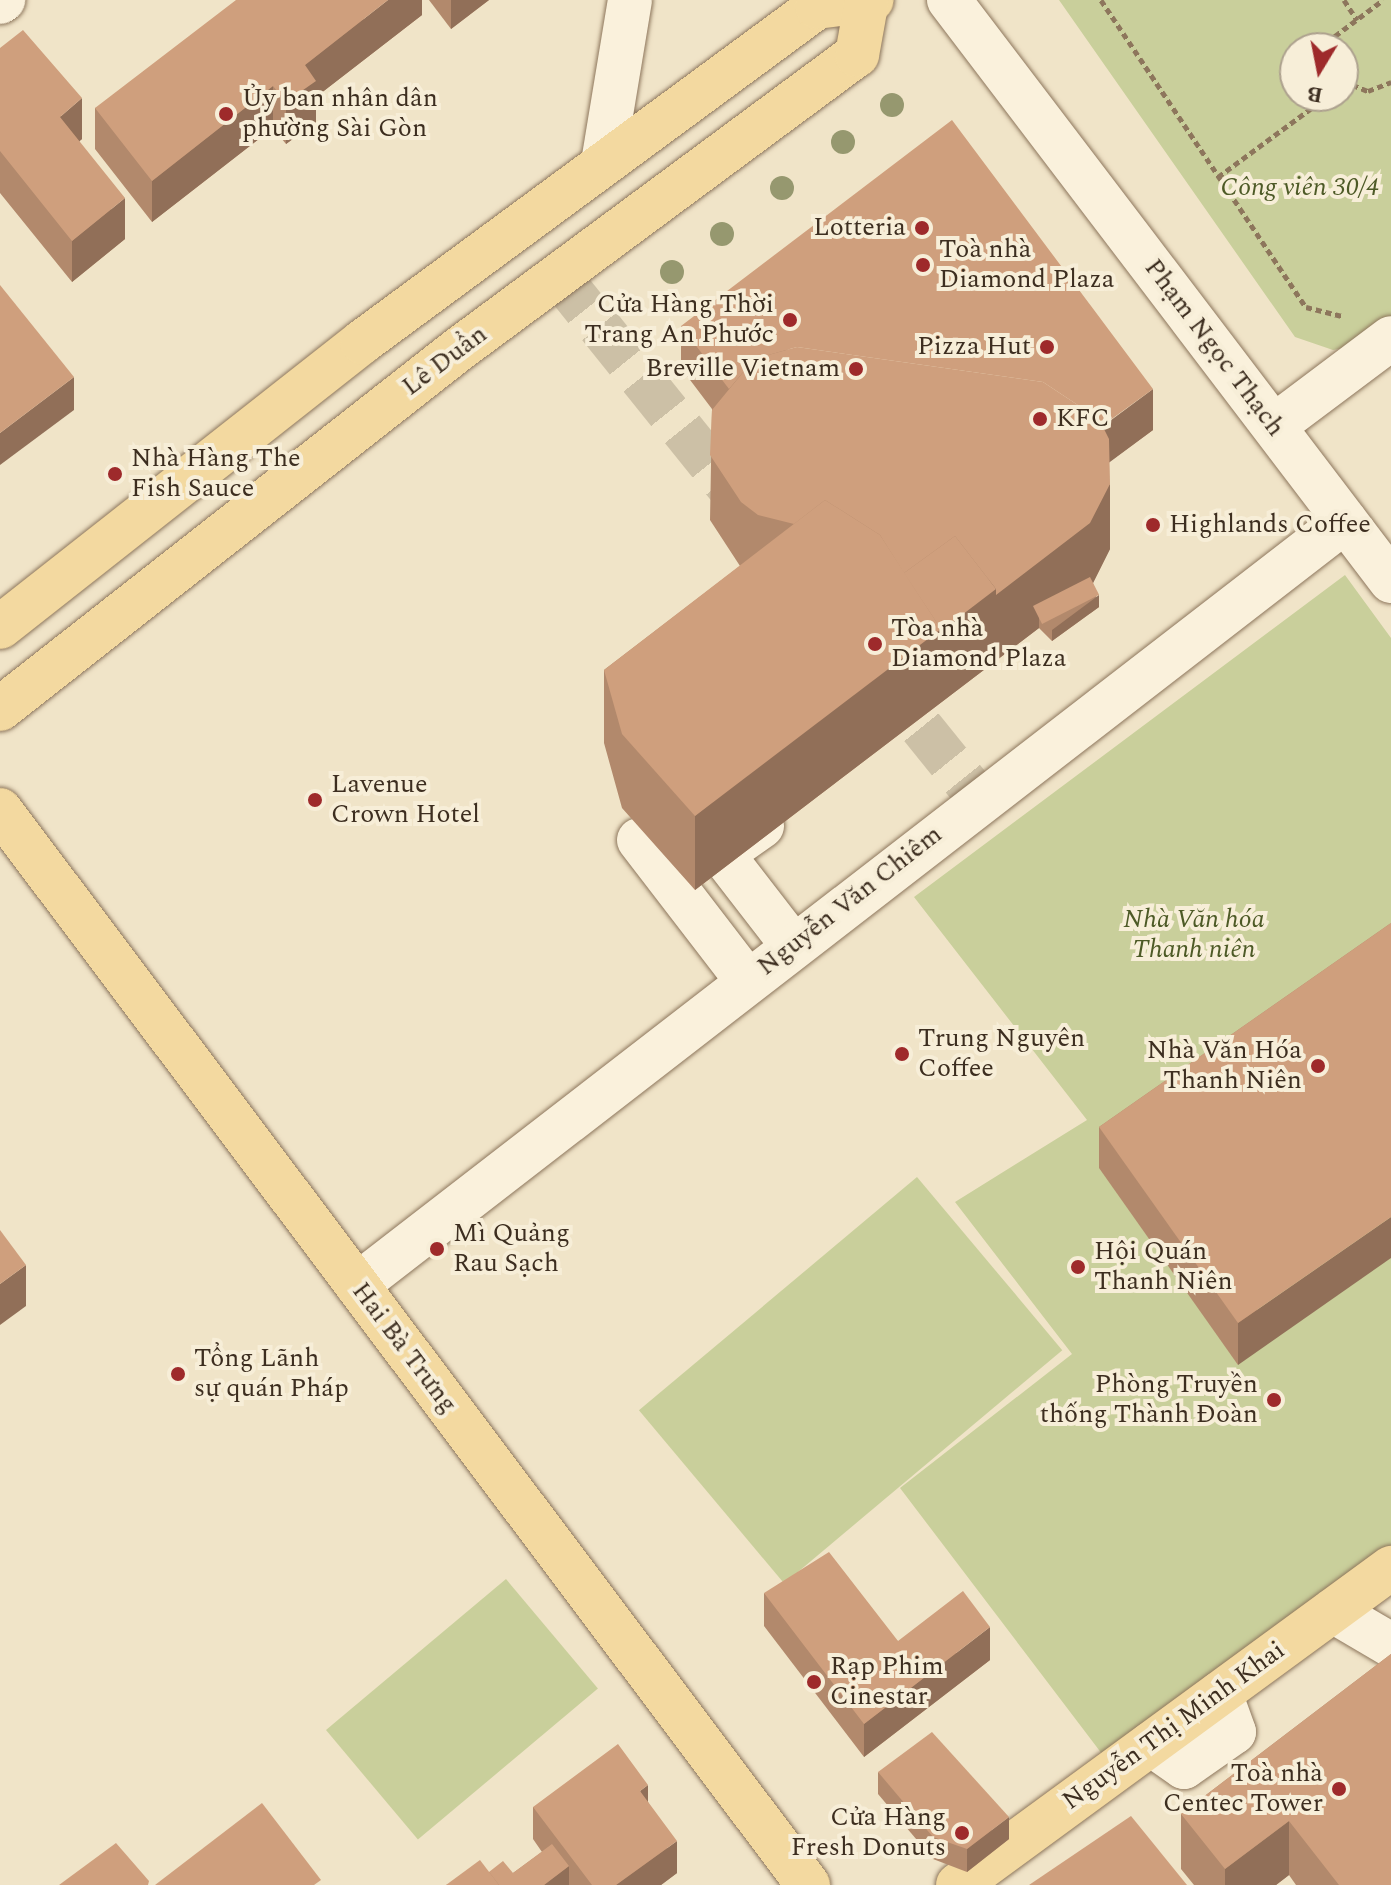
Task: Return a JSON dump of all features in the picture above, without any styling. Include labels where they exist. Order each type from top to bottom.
[{"type":"main road","name":"Lê Duẩn","points":[[0,627],[421,300],[817,7],[869,2],[857,55],[459,349],[0,709]]},
{"type":"main road","points":[[421,300],[459,349]]},
{"type":"main road","points":[[208,464],[246,514]]},
{"type":"main road","name":"Hai Bà Trưng","points":[[0,810],[808,1885]]},
{"type":"main road","name":"Nguyễn Thị Minh Khai","points":[[958,1885],[1391,1568]]},
{"type":"street","points":[[603,163],[630,0]]},
{"type":"street","name":"Phạm Ngọc Thạch","points":[[949,0],[1391,581]]},
{"type":"street","points":[[1274,426],[1374,326]]},
{"type":"street","name":"Nguyễn Văn Chiêm","points":[[357,1285],[1345,521]]},
{"type":"street","points":[[793,946],[722,854],[799,800]]},
{"type":"street","points":[[639,840],[747,981]]},
{"type":"street","points":[[1333,1611],[1391,1645]]},
{"type":"path","points":[[1101,0],[1306,307],[1374,326]]},
{"type":"path","points":[[1344,0],[1357,20]]},
{"type":"path","points":[[1341,32],[1383,0]]},
{"type":"path","points":[[1359,88],[1368,91],[1391,82]]},
{"type":"path","points":[[1218,177],[1306,112]]},
{"type":"green space","name":"Công viên 30/4","points":[[1059,0],[1391,0],[1391,318],[1355,346],[1333,350],[1295,337]]},
{"type":"green space","name":"Nhà Văn hóa Thanh niên","points":[[1345,575],[1391,638],[1391,1568],[1118,1775],[900,1488],[1072,1354],[955,1202],[1087,1120],[914,897]]},
{"type":"green space","points":[[917,1177],[1062,1350],[784,1583],[639,1410]]},
{"type":"green space","points":[[506,1579],[598,1689],[418,1840],[326,1730]]},
{"type":"building","points":[[236,0],[388,0],[305,65],[316,81],[286,102],[273,86],[152,181],[95,108]]},
{"type":"building","points":[[23,30],[82,98],[60,117],[125,198],[72,241],[0,151],[0,48]]},
{"type":"building","name":"Toà nhà Diamond Plaza","points":[[952,120],[1153,389],[1102,426],[1099,419],[1043,382],[797,347],[754,359],[729,389],[681,326]]},
{"type":"building","points":[[0,285],[74,377],[0,433]]},
{"type":"building","points":[[797,347],[1043,382],[1099,419],[1109,439],[1110,484],[1090,523],[996,595],[996,589],[955,536],[904,573],[880,535],[825,500],[794,524],[758,515],[741,502],[710,455],[712,410],[754,359]]},
{"type":"building","points":[[825,500],[880,535],[941,629],[695,816],[622,734],[604,670]]},
{"type":"building","points":[[955,536],[996,589],[941,631],[904,573]]},
{"type":"building","points":[[1090,577],[1099,595],[1042,624],[1033,606]]},
{"type":"building","name":"Nhà Văn Hóa Thanh Niên","points":[[1391,923],[1391,1217],[1238,1323],[1099,1127]]},
{"type":"building","points":[[0,1230],[26,1265],[0,1284]]},
{"type":"building","points":[[829,1552],[898,1641],[963,1591],[990,1627],[864,1724],[764,1593]]},
{"type":"building","points":[[1391,1654],[1391,1885],[1339,1885],[1289,1821],[1225,1869],[1181,1814]]},
{"type":"building","points":[[932,1732],[1009,1817],[967,1849],[933,1837],[878,1772]]},
{"type":"building","points":[[618,1744],[648,1785],[640,1791],[677,1841],[616,1885],[592,1885],[533,1807]]},
{"type":"building","points":[[262,1803],[321,1880],[314,1885],[155,1885]]},
{"type":"building","points":[[1131,1816],[1187,1885],[1029,1885]]},
{"type":"building","points":[[116,1843],[149,1881],[148,1885],[59,1885]]},
{"type":"building","points":[[552,1844],[569,1866],[544,1885],[499,1885],[489,1872],[503,1861],[513,1873]]},
{"type":"building","points":[[480,1860],[499,1885],[446,1885]]},
{"type":"tunnel","points":[[558,275],[747,510]]},
{"type":"tunnel","points":[[880,676],[980,800]]},
{"type":"place","name":"Ủy ban nhân dân phường Sài Gòn","points":[[226,114]]},
{"type":"place","name":"Lotteria","points":[[922,228]]},
{"type":"place","name":"Toà nhà Diamond Plaza","points":[[923,265]]},
{"type":"place","name":"Cửa Hàng Thời Trang An Phước","points":[[790,320]]},
{"type":"place","name":"Pizza Hut","points":[[1047,347]]},
{"type":"place","name":"Breville Vietnam","points":[[856,369]]},
{"type":"place","name":"KFC","points":[[1040,419]]},
{"type":"place","name":"Nhà Hàng The Fish Sauce","points":[[115,474]]},
{"type":"place","name":"Highlands Coffee","points":[[1153,525]]},
{"type":"place","name":"Tòa nhà Diamond Plaza","points":[[875,644]]},
{"type":"place","name":"Lavenue Crown Hotel","points":[[315,800]]},
{"type":"place","name":"Trung Nguyên Coffee","points":[[902,1054]]},
{"type":"place","name":"Nhà Văn Hóa Thanh Niên","points":[[1318,1066]]},
{"type":"place","name":"Mì Quảng Rau Sạch","points":[[437,1249]]},
{"type":"place","name":"Hội Quán Thanh Niên","points":[[1078,1267]]},
{"type":"place","name":"Tổng Lãnh sự quán Pháp","points":[[178,1374]]},
{"type":"place","name":"Phòng Truyền thống Thành Đoàn","points":[[1274,1400]]},
{"type":"place","name":"Rạp Phim Cinestar","points":[[814,1682]]},
{"type":"place","name":"Toà nhà Centec Tower","points":[[1339,1789]]},
{"type":"place","name":"Cửa Hàng Fresh Donuts","points":[[962,1833]]}]
